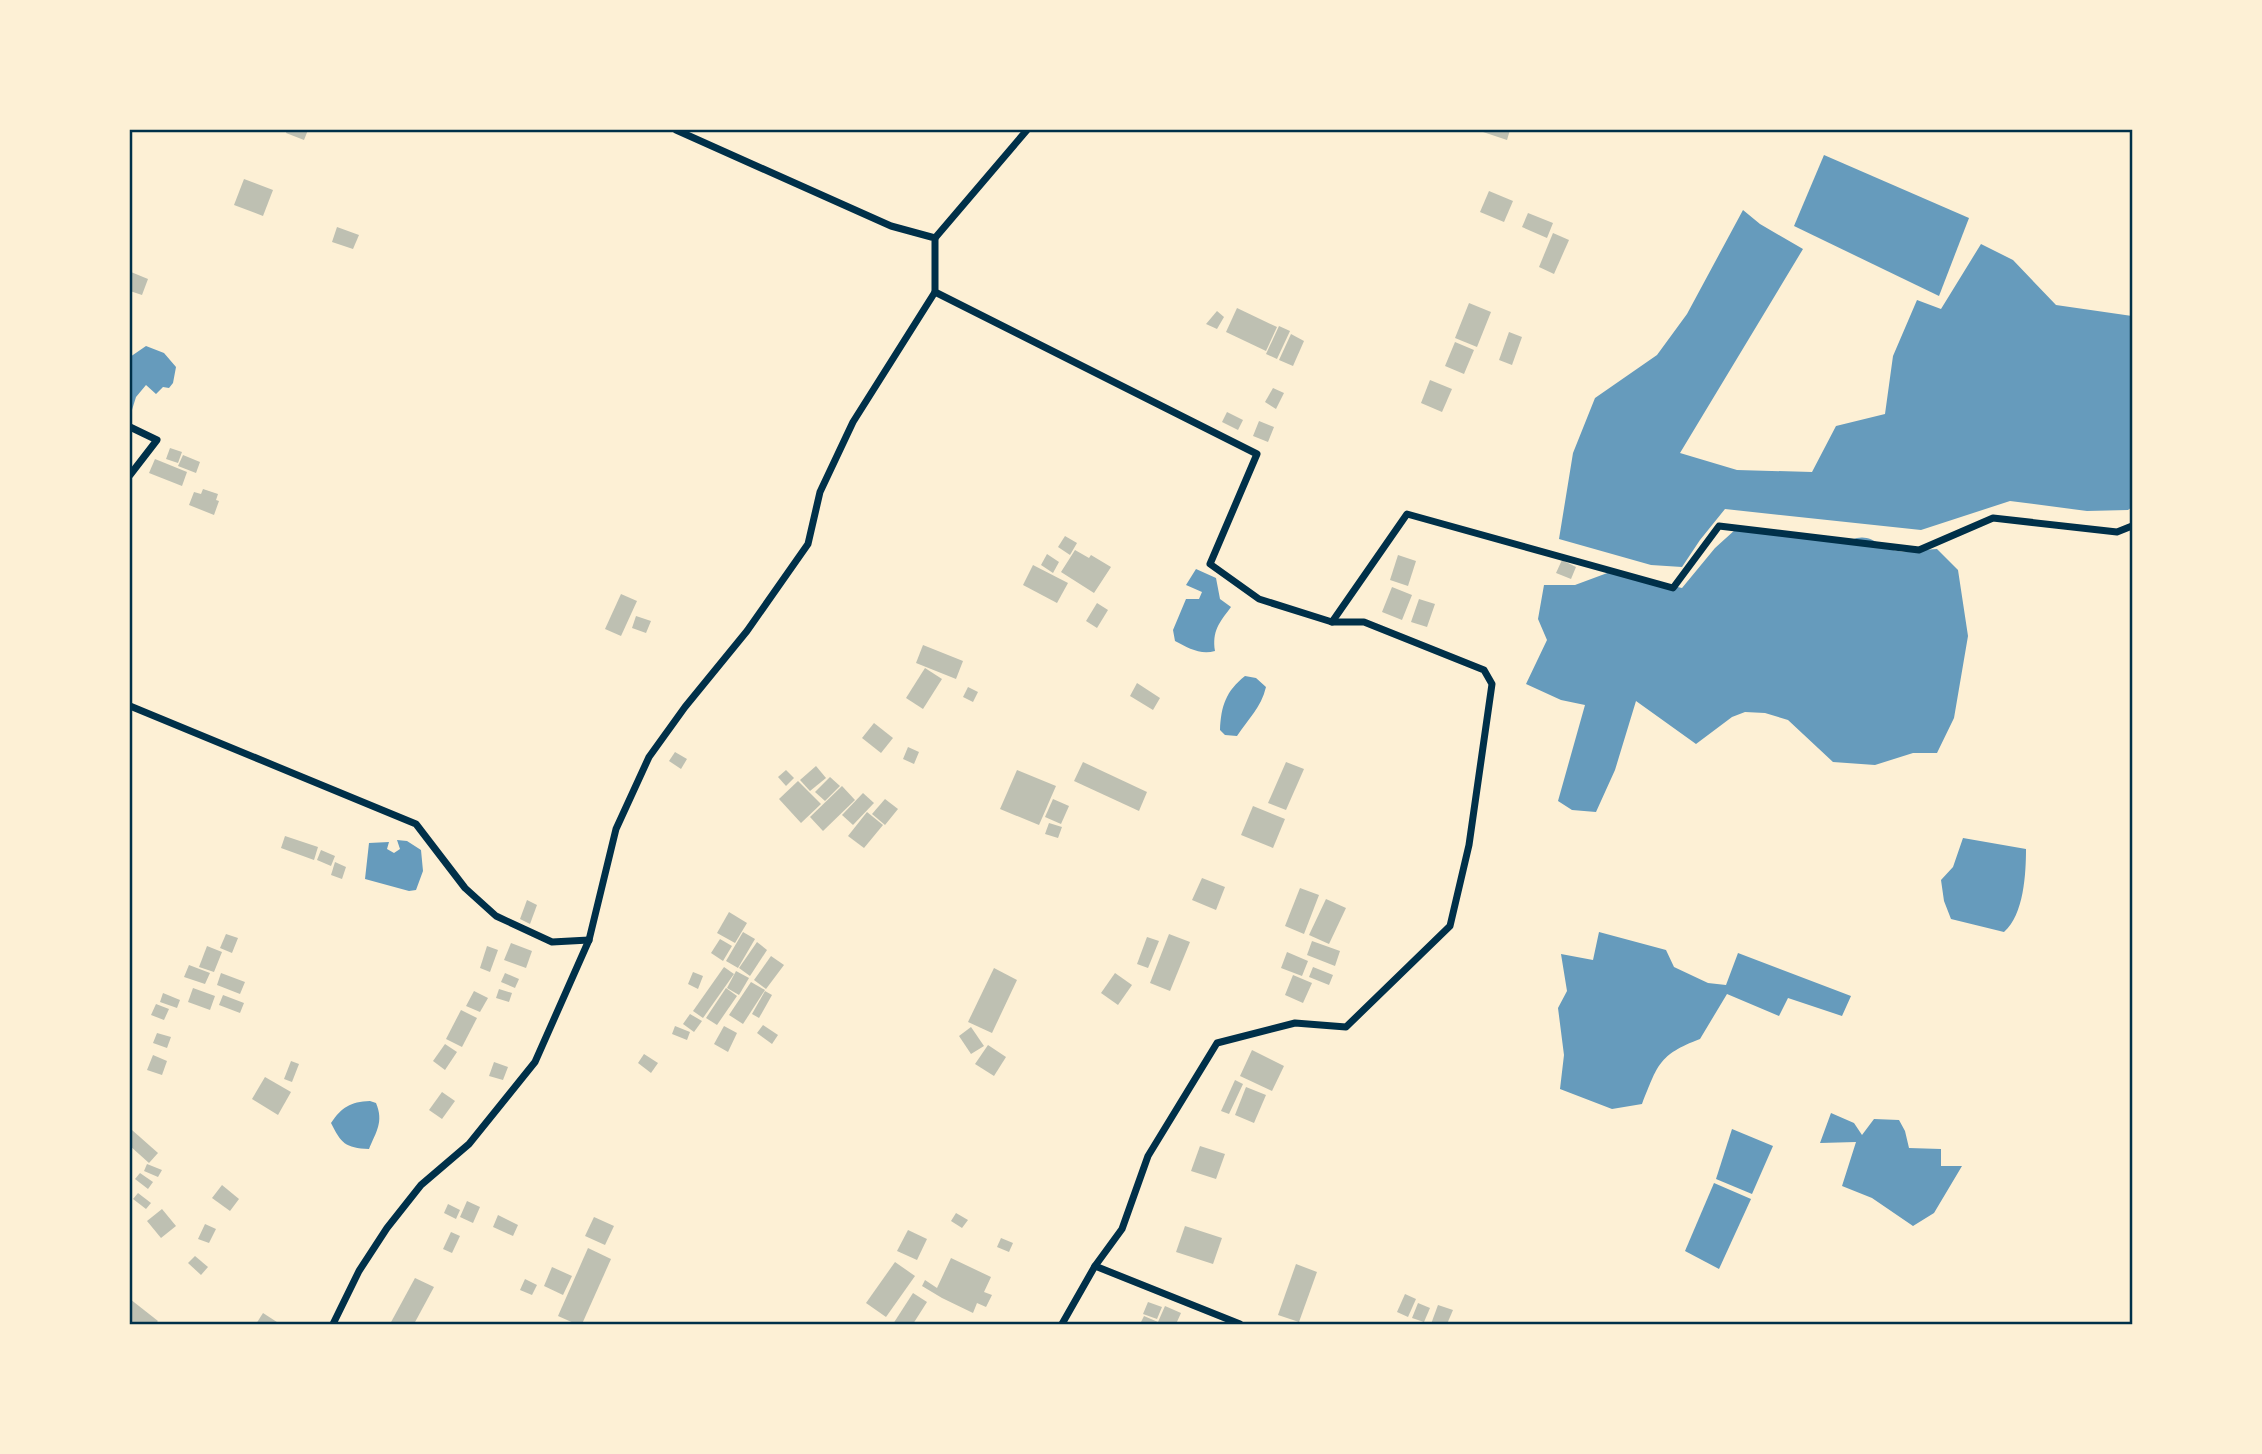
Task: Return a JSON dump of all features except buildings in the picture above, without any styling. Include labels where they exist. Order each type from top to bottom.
[{"type":"street","points":[[677,130],[891,226],[935,238]]},
{"type":"street","points":[[333,1325],[359,1271],[387,1228],[421,1185],[469,1144],[535,1062],[589,940],[616,829],[649,757],[692,697],[747,631],[808,544],[820,492],[853,422],[934,292],[935,238],[1027,130]]},
{"type":"street","points":[[934,292],[1257,454],[1210,564],[1259,599],[1332,622],[1364,622],[1408,642],[1484,670],[1492,684],[1469,845],[1450,926],[1346,1027],[1295,1023],[1217,1043],[1148,1156],[1122,1229],[1095,1266],[1062,1325]]},
{"type":"street","points":[[130,427],[157,440],[130,475]]},
{"type":"street","points":[[1332,622],[1408,514],[1673,588],[1719,526],[1919,550],[1993,518],[2117,532],[2133,526]]},
{"type":"street","points":[[130,706],[416,824],[465,888],[496,916],[552,942],[589,940]]},
{"type":"street","points":[[1095,1266],[1240,1325]]},
{"type":"water","points":[[1824,155],[1969,218],[1939,296],[1794,226]]},
{"type":"water","points":[[1743,210],[1760,224],[1803,249],[1680,453],[1737,470],[1812,472],[1836,426],[1885,414],[1893,356],[1917,300],[1941,309],[1981,244],[2013,260],[2056,305],[2132,316],[2132,507],[2128,510],[2087,511],[2010,501],[1921,530],[1725,509],[1682,567],[1651,565],[1559,539],[1573,453],[1595,398],[1657,355],[1687,314]]},
{"type":"water","points":[[146,346],[164,353],[176,367],[173,383],[156,394],[146,385],[136,397],[131,413],[130,357]]},
{"type":"water","points":[[1736,529],[1851,540],[1864,538],[1903,551],[1937,549],[1958,570],[1968,636],[1954,718],[1937,753],[1913,753],[1875,765],[1833,762],[1788,720],[1765,713],[1745,712],[1732,717],[1696,744],[1636,701],[1615,770],[1596,812],[1572,810],[1558,801],[1585,705],[1561,700],[1526,684],[1547,640],[1538,619],[1544,585],[1575,585],[1610,572],[1682,588],[1715,548]]},
{"type":"water","points":[[1196,569],[1216,578],[1220,599],[1231,607],[1217,628],[1215,651],[1210,652],[1189,648],[1175,641],[1173,630],[1186,599],[1199,599],[1202,592],[1186,585]]},
{"type":"water","points":[[1245,676],[1256,678],[1266,687],[1264,694],[1237,736],[1225,735],[1220,730],[1223,706],[1233,687]]},
{"type":"water","points":[[1963,838],[2026,849],[2020,905],[2011,925],[2004,932],[1951,919],[1944,901],[1941,880],[1953,867]]},
{"type":"water","points":[[397,840],[407,841],[421,850],[423,871],[416,890],[409,891],[365,879],[369,843],[389,842],[387,849],[394,853],[400,849]]},
{"type":"water","points":[[1599,932],[1666,950],[1674,967],[1708,983],[1726,985],[1738,953],[1851,996],[1842,1016],[1788,998],[1779,1016],[1727,994],[1700,1039],[1675,1050],[1661,1063],[1642,1104],[1612,1109],[1560,1089],[1564,1055],[1558,1008],[1567,991],[1561,954],[1593,960]]},
{"type":"water","points":[[370,1101],[376,1103],[379,1116],[378,1127],[369,1149],[349,1146],[341,1140],[331,1123],[347,1106]]},
{"type":"water","points":[[1831,1113],[1854,1123],[1862,1135],[1874,1119],[1899,1120],[1909,1148],[1941,1149],[1941,1166],[1962,1166],[1934,1213],[1913,1226],[1872,1198],[1842,1186],[1856,1142],[1820,1143]]},
{"type":"water","points":[[1732,1129],[1773,1146],[1752,1194],[1716,1179]]},
{"type":"water","points":[[1714,1183],[1751,1199],[1719,1269],[1685,1251]]}]
